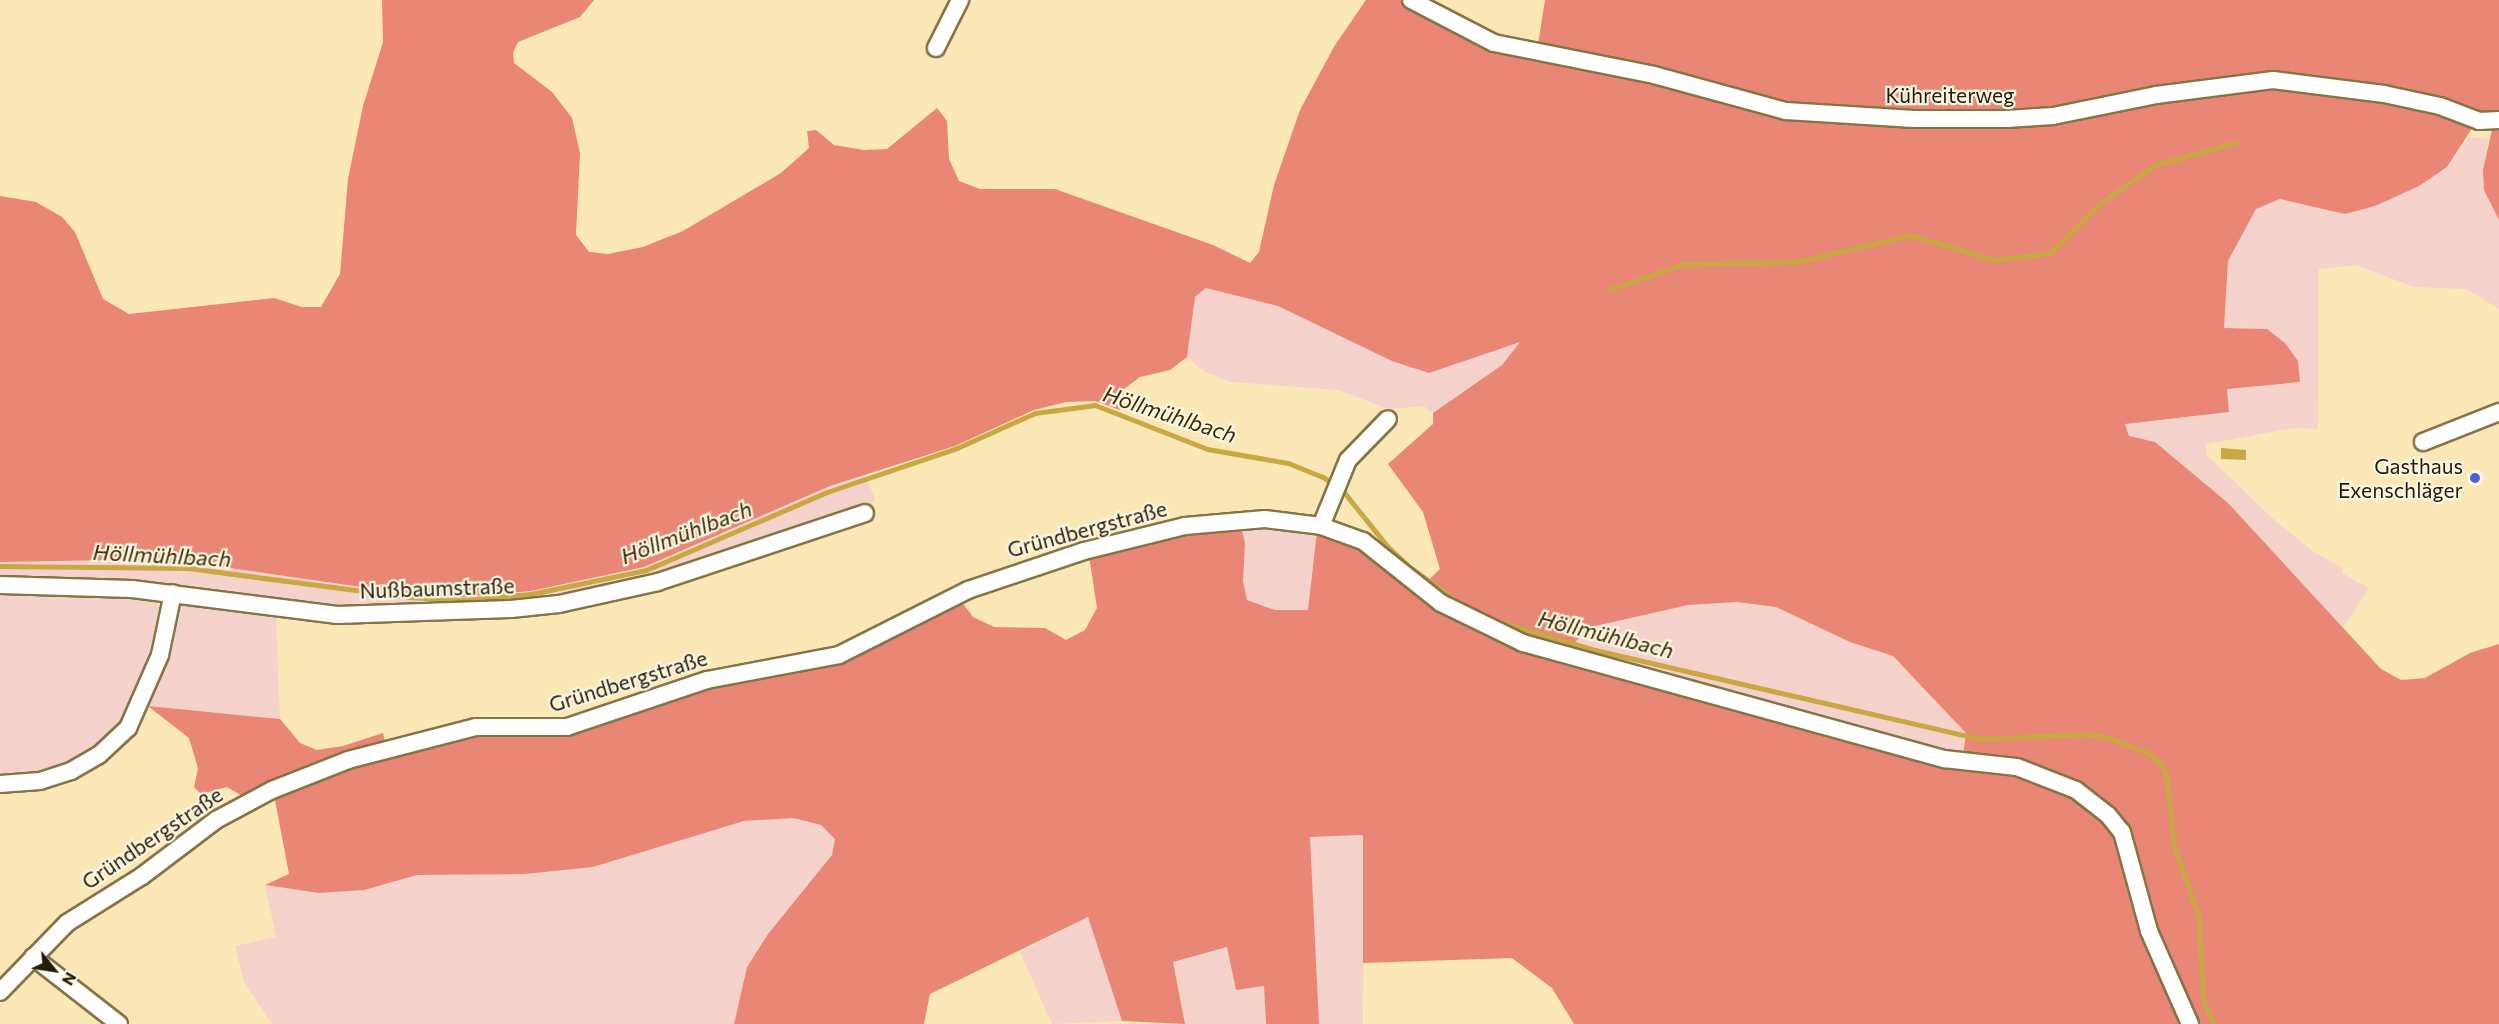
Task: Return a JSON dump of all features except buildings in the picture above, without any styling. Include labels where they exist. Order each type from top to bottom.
[{"type":"street","points":[[936,48],[960,0]]},
{"type":"street","name":"Kühreiterweg","points":[[1411,0],[1494,43],[1653,75],[1750,104],[1797,112],[1914,119],[2007,119],[2053,116],[2156,95],[2273,80],[2384,94],[2440,106],[2479,121],[2499,120]]},
{"type":"street","points":[[2423,442],[2499,412]]},
{"type":"street","points":[[1321,526],[1336,485],[1359,446],[1388,419]]},
{"type":"street","name":"Nußbaumstraße","points":[[0,585],[81,585],[173,593],[338,615],[442,613],[559,603],[658,582],[865,513]]},
{"type":"street","name":"Gründbergstraße","points":[[0,992],[33,957],[82,912],[142,876],[216,820],[273,790],[348,760],[476,728],[567,727],[707,680],[839,655],[1004,575],[1136,536],[1185,526],[1246,520],[1321,526],[1363,541],[1441,603],[1523,642],[1944,759],[2017,767],[2076,790],[2108,815],[2122,832],[2149,931],[2190,1024]]},
{"type":"street","points":[[0,784],[40,781],[71,771],[99,755],[128,728],[160,655],[173,593]]},
{"type":"street","points":[[33,957],[119,1024]]},
{"type":"shaded area","points":[[382,0],[594,0],[580,17],[518,42],[513,53],[514,63],[552,92],[572,118],[580,153],[576,235],[589,252],[608,254],[643,247],[683,231],[781,173],[809,148],[807,131],[816,130],[834,145],[864,150],[887,149],[937,108],[947,121],[949,159],[959,181],[980,189],[1055,189],[1213,245],[1250,263],[1259,252],[1274,185],[1300,110],[1335,45],[1366,0],[1403,0],[1536,57],[1545,0],[2499,0],[2499,220],[2484,190],[2483,170],[2495,116],[2480,116],[2447,167],[2419,186],[2375,206],[2345,214],[2280,199],[2256,209],[2228,261],[2224,328],[2267,329],[2285,343],[2298,361],[2300,382],[2227,389],[2229,412],[2125,424],[2129,436],[2155,442],[2228,503],[2381,669],[2401,680],[2425,678],[2470,653],[2499,644],[2499,1024],[1574,1024],[1552,988],[1512,958],[1363,963],[1363,835],[1310,837],[1319,1024],[1266,1024],[1264,986],[1236,990],[1227,947],[1173,962],[1185,1024],[1122,1021],[1088,917],[930,994],[924,1024],[734,1024],[747,967],[768,934],[832,855],[835,839],[821,825],[793,818],[744,821],[593,867],[525,874],[417,875],[364,890],[319,893],[265,885],[289,874],[274,795],[327,773],[475,734],[646,705],[776,669],[961,601],[973,617],[994,627],[1045,628],[1066,640],[1085,630],[1097,608],[1089,556],[1170,534],[1241,527],[1245,543],[1243,581],[1247,600],[1275,610],[1308,610],[1317,531],[1359,544],[1418,591],[1440,569],[1423,512],[1388,464],[1433,424],[1433,413],[1502,365],[1520,342],[1429,373],[1392,361],[1278,306],[1206,288],[1195,297],[1187,357],[1170,370],[1140,377],[1124,389],[1120,410],[1095,401],[1066,402],[1034,410],[955,446],[830,486],[644,567],[531,591],[463,597],[409,594],[209,565],[111,560],[0,562],[0,196],[36,202],[62,217],[75,232],[103,299],[129,314],[274,298],[302,307],[321,307],[340,274],[348,179],[363,106],[383,42]],"holes":[[[1737,602],[1776,607],[1850,642],[1893,656],[1966,733],[1961,771],[1557,659],[1591,627],[1688,605]]]},
{"type":"shaded area","points":[[2469,137],[2489,139],[2483,170],[2484,190],[2499,220],[2499,309],[2466,289],[2414,287],[2356,265],[2319,269],[2318,429],[2294,428],[2206,444],[2206,454],[2271,517],[2314,552],[2343,568],[2342,573],[2369,588],[2342,630],[2228,503],[2155,442],[2128,436],[2125,423],[2229,412],[2227,389],[2300,382],[2298,361],[2285,343],[2246,327],[2224,329],[2228,261],[2255,209],[2280,199],[2345,214],[2447,167]]},
{"type":"shaded area","points":[[1206,288],[1278,306],[1392,360],[1429,373],[1521,341],[1502,365],[1433,413],[1424,406],[1389,409],[1338,390],[1231,382],[1203,371],[1187,357],[1195,297]]},
{"type":"shaded area","points":[[2221,448],[2246,450],[2246,460],[2221,459]]},
{"type":"shaded area","points":[[865,475],[875,499],[869,506],[690,566],[575,595],[521,602],[328,609],[0,581],[0,562],[111,560],[209,565],[409,594],[463,597],[531,591],[644,567],[830,486]]},
{"type":"shaded area","points":[[1259,524],[1317,531],[1308,611],[1275,610],[1247,600],[1243,581],[1245,543],[1241,527]]},
{"type":"shaded area","points":[[0,591],[152,597],[163,613],[148,673],[129,717],[92,754],[53,773],[0,779]]},
{"type":"shaded area","points":[[186,600],[276,614],[280,719],[148,706],[179,611]]},
{"type":"shaded area","points":[[1737,602],[1776,607],[1850,642],[1893,656],[1966,733],[1961,772],[1556,659],[1591,627],[1688,605]]},
{"type":"shaded area","points":[[148,706],[280,719],[300,743],[317,750],[343,746],[383,733],[385,743],[246,798],[227,787],[201,794],[194,787],[198,768],[189,738]]},
{"type":"shaded area","points":[[793,818],[821,825],[836,839],[832,856],[768,934],[747,967],[734,1024],[272,1024],[244,982],[235,946],[276,937],[265,885],[319,893],[364,890],[417,875],[525,874],[593,867],[744,821]]},
{"type":"shaded area","points":[[1364,835],[1363,1024],[1319,1024],[1309,837]]},
{"type":"shaded area","points":[[1089,916],[1122,1021],[1052,1024],[1020,952]]},
{"type":"shaded area","points":[[1228,947],[1264,985],[1266,1024],[1185,1024],[1173,962]]},
{"type":"waterway","points":[[1610,289],[1684,264],[1797,262],[1910,235],[1995,260],[2050,253],[2103,201],[2155,165],[2237,142]]},
{"type":"waterway","name":"Höllmühlbach","points":[[0,566],[188,568],[407,597],[463,600],[531,594],[646,570],[827,492],[957,448],[1035,413],[1095,405],[1207,449],[1288,463],[1323,477],[1343,491],[1387,546],[1411,568],[1461,604]]},
{"type":"waterway","name":"Höllmühlbach","points":[[1494,620],[1595,650],[1979,739],[2088,734],[2109,738],[2146,752],[2159,761],[2166,773],[2174,846],[2199,917],[2203,999],[2213,1024]]},
{"type":"place","name":"Gasthaus Exenschläger","points":[[2475,478]]}]
